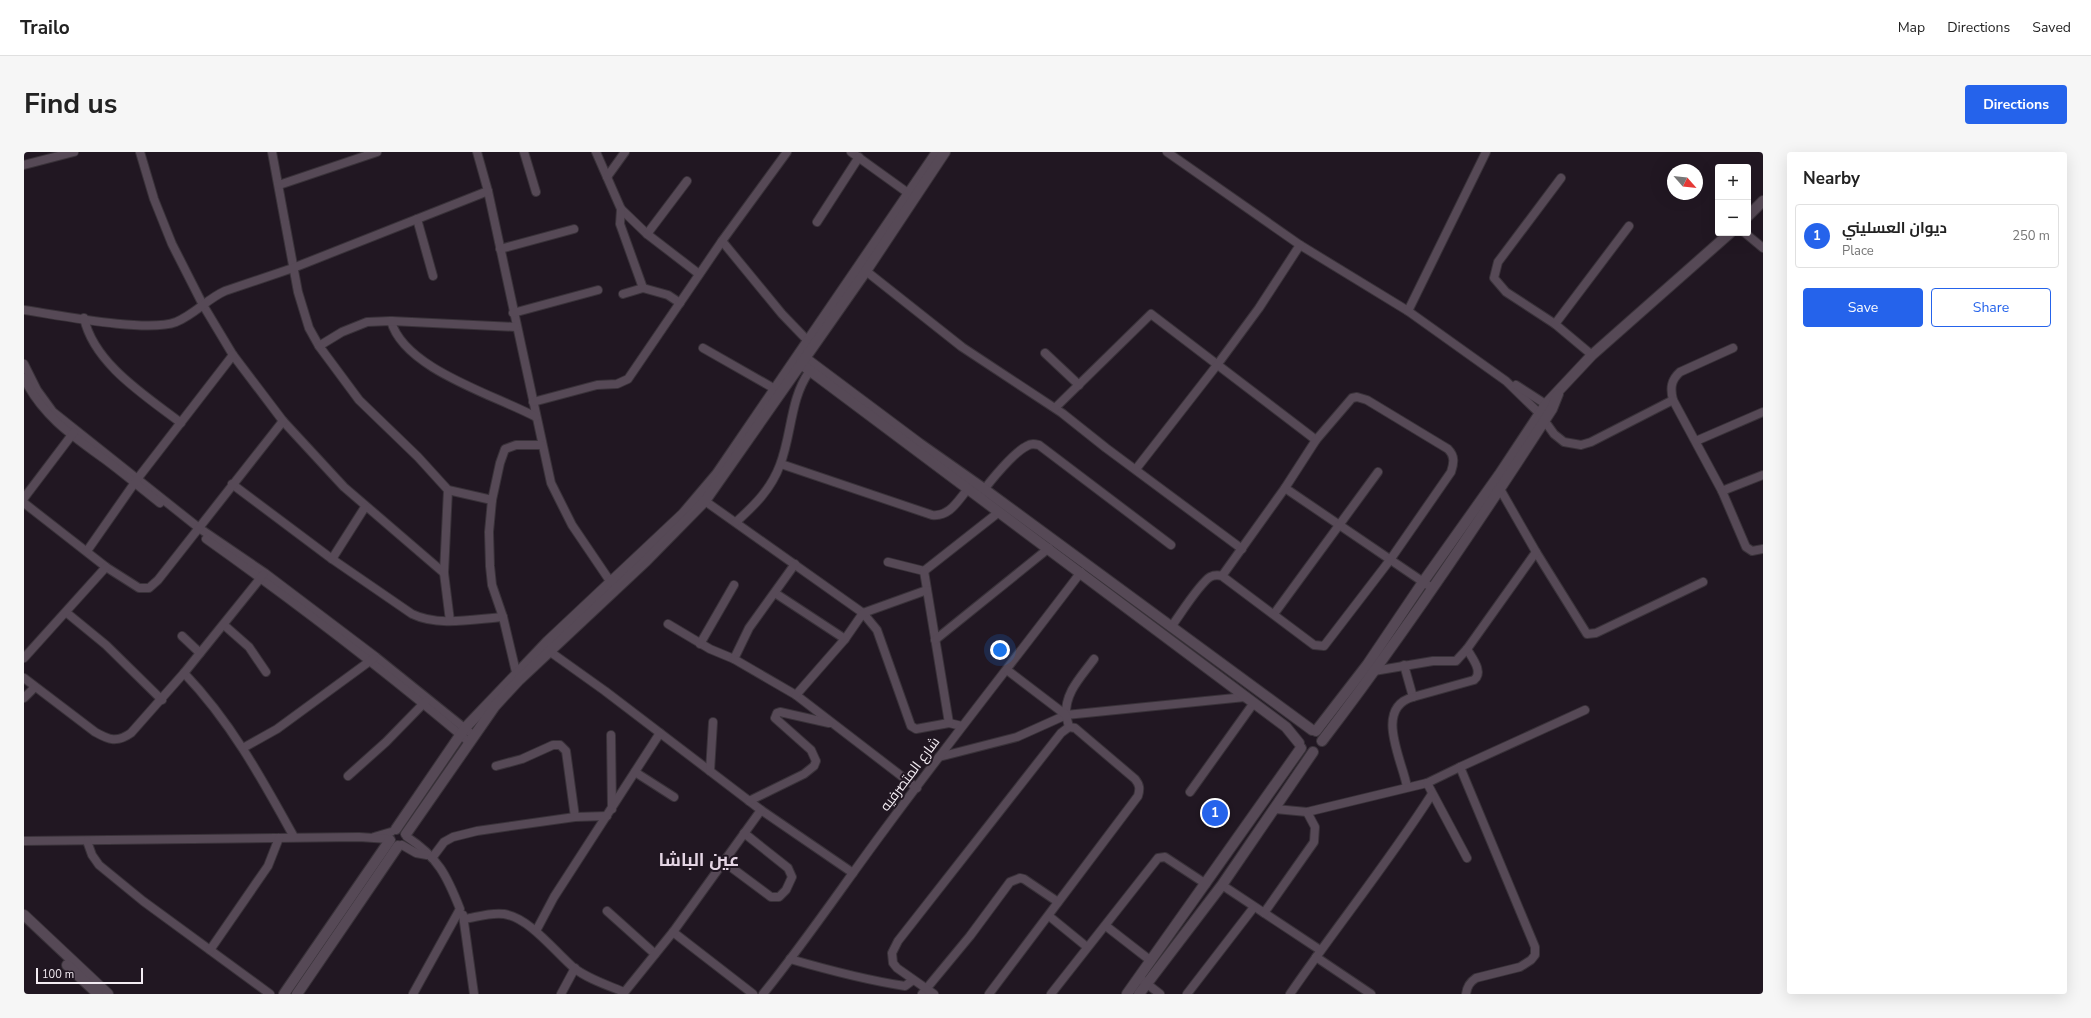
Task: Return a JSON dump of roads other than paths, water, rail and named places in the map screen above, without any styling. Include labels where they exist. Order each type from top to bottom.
[{"type":"street","points":[[24,165],[64,153],[74,152]]},
{"type":"street","points":[[140,152],[154,199],[172,244],[203,305],[233,355],[283,421],[365,506],[444,573]]},
{"type":"street","points":[[272,152],[293,268],[308,328],[318,346],[359,400],[418,457],[448,490],[492,500]]},
{"type":"street","points":[[279,185],[377,152]]},
{"type":"street","points":[[477,152],[488,191],[516,327],[551,483],[572,525],[613,585]]},
{"type":"street","points":[[524,152],[536,192]]},
{"type":"street","points":[[596,152],[622,209],[647,234],[699,274]]},
{"type":"street","points":[[607,177],[625,152]]},
{"type":"street","points":[[533,402],[597,385],[617,384],[628,379],[722,241],[787,152]]},
{"type":"street","points":[[851,152],[908,193]]},
{"type":"street","points":[[297,994],[397,838],[463,731],[516,672],[705,501],[800,359],[808,341],[937,152]]},
{"type":"street","points":[[284,994],[495,706],[698,497],[717,474],[775,389],[800,359],[866,271],[945,152]]},
{"type":"street","points":[[1167,152],[1300,245],[1408,311],[1506,381],[1542,417],[1554,434],[1564,442],[1581,446],[1673,400]]},
{"type":"street","points":[[1408,311],[1486,152]]},
{"type":"street","points":[[818,222],[859,157]]},
{"type":"street","points":[[1561,178],[1498,262],[1494,278],[1506,292],[1555,324],[1592,355]]},
{"type":"street","points":[[647,234],[687,181]]},
{"type":"street","points":[[24,310],[148,326],[162,326],[187,317],[215,296],[225,291],[293,268],[488,191]]},
{"type":"street","points":[[1751,213],[1763,202]]},
{"type":"street","points":[[622,209],[620,224],[643,288]]},
{"type":"street","points":[[417,219],[433,276]]},
{"type":"street","points":[[1555,324],[1629,226]]},
{"type":"street","points":[[500,249],[574,229]]},
{"type":"street","points":[[1134,993],[1148,984],[1222,885],[1313,752],[1320,748],[1322,741],[1374,671],[1500,489],[1559,391],[1592,355],[1727,236]]},
{"type":"street","points":[[1749,236],[1763,248]]},
{"type":"street","points":[[722,241],[782,314],[808,341]]},
{"type":"street","points":[[1136,469],[1217,365],[1259,308],[1300,245]]},
{"type":"street","points":[[866,271],[962,347],[1055,408],[1106,448],[1242,548]]},
{"type":"street","points":[[623,294],[643,288],[668,295],[680,303]]},
{"type":"street","points":[[513,313],[598,290]]},
{"type":"street","points":[[1055,408],[1151,314],[1316,440]]},
{"type":"street","points":[[84,318],[87,331],[101,355],[138,390],[181,423]]},
{"type":"street","points":[[318,346],[354,326],[367,322],[391,321],[516,327]]},
{"type":"street","points":[[391,321],[398,338],[413,353],[452,378],[536,417]]},
{"type":"street","points":[[703,348],[775,389]]},
{"type":"street","points":[[1733,348],[1680,372],[1674,377],[1671,387],[1673,400],[1722,491],[1746,547],[1752,551],[1763,549]]},
{"type":"street","points":[[1044,353],[1079,385]]},
{"type":"street","points":[[87,551],[137,481],[233,355]]},
{"type":"street","points":[[800,359],[809,372],[967,490],[1049,548],[1253,704],[1286,727],[1306,752],[1313,752]]},
{"type":"street","points":[[800,359],[984,489],[1314,730],[1322,741]]},
{"type":"street","points":[[24,364],[46,403],[73,433]]},
{"type":"street","points":[[736,522],[760,500],[781,464],[799,390],[809,372]]},
{"type":"street","points":[[24,378],[41,406],[73,433],[137,481],[197,530],[263,575],[373,659],[471,738]]},
{"type":"street","points":[[1506,381],[1519,386],[1549,406]]},
{"type":"street","points":[[1171,627],[1209,577],[1215,575],[1222,576],[1314,645],[1324,646],[1390,560],[1451,472],[1454,465],[1452,454],[1448,449],[1362,398],[1352,398],[1316,440],[1285,488],[1222,576]]},
{"type":"street","points":[[1696,441],[1763,412]]},
{"type":"street","points":[[1134,993],[1140,978],[1151,961],[1206,884],[1300,745],[1301,735],[1314,730],[1352,687],[1423,582],[1542,417]]},
{"type":"street","points":[[24,503],[106,567],[139,588],[149,588],[158,580],[283,421]]},
{"type":"street","points":[[24,498],[73,433]]},
{"type":"street","points":[[978,497],[1005,465],[1026,446],[1032,444],[1039,445],[1171,545]]},
{"type":"street","points":[[516,672],[503,617],[493,590],[490,575],[489,532],[492,500],[500,463],[505,449],[516,445],[542,445]]},
{"type":"street","points":[[781,464],[938,516],[948,512],[967,490]]},
{"type":"street","points":[[1274,614],[1378,472]]},
{"type":"street","points":[[1722,491],[1763,475]]},
{"type":"street","points":[[232,484],[332,559],[412,614],[425,619],[450,621],[503,617]]},
{"type":"street","points":[[1285,488],[1432,588]]},
{"type":"street","points":[[1500,489],[1583,632],[1587,634],[1596,633],[1703,582]]},
{"type":"street","points":[[448,490],[444,573],[450,621]]},
{"type":"street","points":[[705,501],[863,613],[877,630],[911,726],[916,729],[949,722],[962,726]]},
{"type":"street","points":[[332,559],[365,506]]},
{"type":"street","points":[[924,571],[999,512]]},
{"type":"street","points":[[935,640],[1049,548]]},
{"type":"street","points":[[1374,671],[1433,661],[1456,661],[1467,650],[1536,552]]},
{"type":"street","points":[[888,562],[924,571]]},
{"type":"street","points":[[734,658],[749,628],[776,593],[795,564]]},
{"type":"street","points":[[24,658],[106,567]]},
{"type":"street","points":[[924,571],[949,722]]},
{"type":"street","name":"شارع المتصرفيه","points":[[763,994],[962,726],[1007,670],[1081,572]]},
{"type":"street","points":[[24,678],[95,732],[105,738],[114,740],[123,739],[131,733],[162,700],[263,575]]},
{"type":"street","points":[[700,644],[734,585]]},
{"type":"street","points":[[796,696],[845,639],[863,613],[927,590]]},
{"type":"street","points":[[776,593],[845,639]]},
{"type":"street","points":[[67,612],[106,645],[162,700]]},
{"type":"street","points":[[668,624],[718,654],[734,658],[796,696],[829,723],[917,788]]},
{"type":"street","points":[[224,625],[249,648],[266,672]]},
{"type":"street","points":[[182,636],[200,653]]},
{"type":"street","points":[[1407,787],[1403,766],[1394,745],[1393,722],[1400,704],[1407,698],[1477,678],[1477,666],[1467,650]]},
{"type":"street","points":[[549,652],[660,733],[761,810],[853,873]]},
{"type":"street","points":[[243,748],[277,729],[373,659]]},
{"type":"street","points":[[1069,726],[1065,705],[1069,694],[1094,659]]},
{"type":"street","points":[[1404,665],[1413,697]]},
{"type":"street","points":[[1007,670],[1066,715]]},
{"type":"street","points":[[184,674],[208,699],[243,748],[294,837]]},
{"type":"street","points":[[24,698],[35,687]]},
{"type":"street","points":[[939,757],[1017,737],[1066,715],[1245,697]]},
{"type":"street","points":[[348,776],[386,742],[425,701]]},
{"type":"street","points":[[1190,792],[1253,704]]},
{"type":"street","points":[[1275,809],[1307,812],[1427,783],[1460,766],[1585,710]]},
{"type":"street","points":[[749,801],[804,774],[814,766],[814,755],[811,750],[775,718],[777,713],[780,712],[829,723]]},
{"type":"street","points":[[710,771],[713,722]]},
{"type":"street","points":[[988,994],[1115,829],[1140,791],[1138,783],[1135,779],[1075,728],[1069,726]]},
{"type":"street","points":[[934,994],[924,991],[913,980],[904,975],[893,963],[892,953],[898,941],[1061,733],[1069,726]]},
{"type":"street","points":[[536,931],[554,897],[608,816],[660,733]]},
{"type":"street","points":[[611,735],[612,809]]},
{"type":"street","points":[[496,766],[522,759],[554,745],[564,748],[566,751],[576,817]]},
{"type":"street","points":[[1460,766],[1535,947],[1535,955],[1525,965],[1476,978],[1471,981],[1467,988],[1466,994]]},
{"type":"street","points":[[635,772],[674,797]]},
{"type":"street","points":[[1427,783],[1467,858]]},
{"type":"street","points":[[1290,994],[1432,794]]},
{"type":"street","points":[[465,919],[492,914],[505,914],[516,918],[536,931],[575,968],[601,984],[623,993],[673,932],[761,810]]},
{"type":"street","points":[[1264,913],[1314,842],[1315,827],[1307,812]]},
{"type":"street","points":[[430,856],[444,842],[454,837],[523,823],[576,817],[608,816]]},
{"type":"street","points":[[724,862],[771,897],[779,897],[786,890],[792,877],[788,868],[744,832]]},
{"type":"street","points":[[24,842],[294,837],[397,838],[416,853],[430,856],[444,872],[465,919],[474,994]]},
{"type":"street","points":[[210,950],[268,866],[279,838]]},
{"type":"street","points":[[87,841],[92,855],[99,865],[143,901],[270,994]]},
{"type":"street","points":[[1052,994],[1087,947],[1106,926],[1158,858],[1162,856],[1206,884]]},
{"type":"street","points":[[924,991],[970,936],[1010,882],[1017,878],[1024,879],[1058,902]]},
{"type":"street","points":[[1222,885],[1264,913],[1371,994]]},
{"type":"street","points":[[1187,994],[1254,907]]},
{"type":"street","points":[[413,994],[460,909]]},
{"type":"street","points":[[607,911],[655,954]]},
{"type":"street","points":[[24,915],[108,994]]},
{"type":"street","points":[[1049,916],[1087,947]]},
{"type":"street","points":[[24,924],[98,994]]},
{"type":"street","points":[[1106,926],[1151,961]]},
{"type":"street","points":[[673,932],[753,994]]},
{"type":"street","points":[[790,959],[833,972],[872,981],[905,986],[913,980]]},
{"type":"street","points":[[561,994],[575,968]]},
{"type":"street","points":[[1140,978],[1160,994]]},
{"type":"place","name":"ديوان العسليني","points":[[1215,813]]},
{"type":"district","name":"عين الباشا","points":[[699,860]]}]
